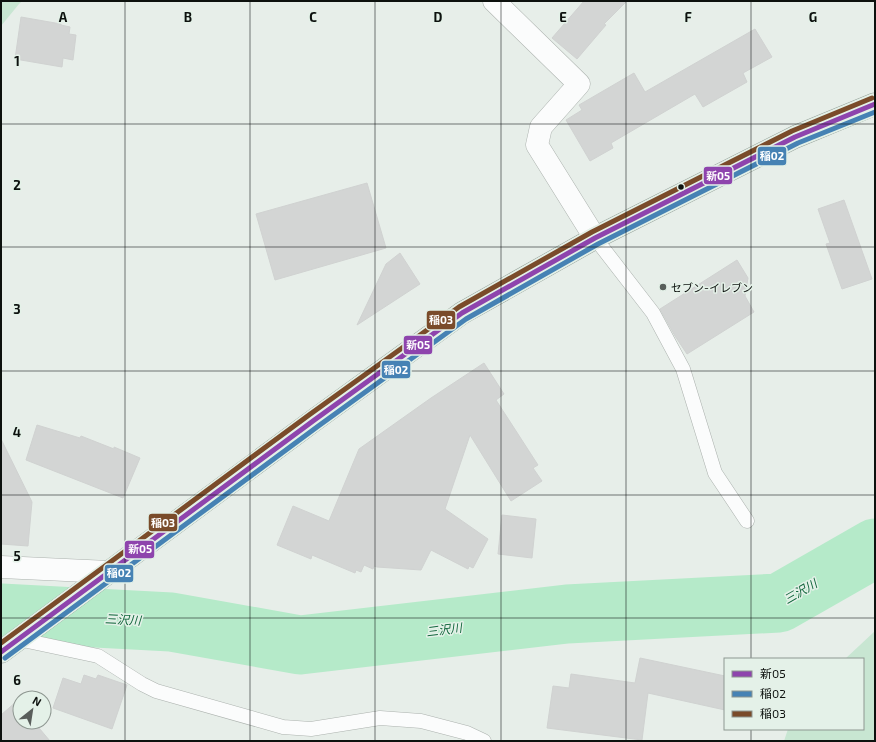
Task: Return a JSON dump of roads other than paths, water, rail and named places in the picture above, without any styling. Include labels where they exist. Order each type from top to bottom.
[{"type":"main road","points":[[9,645],[307,425],[462,313],[594,238],[795,137],[875,104]]},
{"type":"street","points":[[494,1],[579,84],[542,127],[537,145],[594,238]]},
{"type":"street","points":[[1,567],[109,572]]},
{"type":"lane","points":[[594,238],[653,313],[680,362],[715,473],[747,521]]},
{"type":"lane","points":[[9,645],[98,656],[142,684],[156,691],[283,727],[311,729],[380,718],[414,720],[467,733],[484,741]]},
{"type":"waterway","name":"三沢川","points":[[1,613],[171,622],[300,645],[567,614],[779,603],[875,548]]},
{"type":"place","name":"セブン-イレブン","points":[[663,287]]}]
